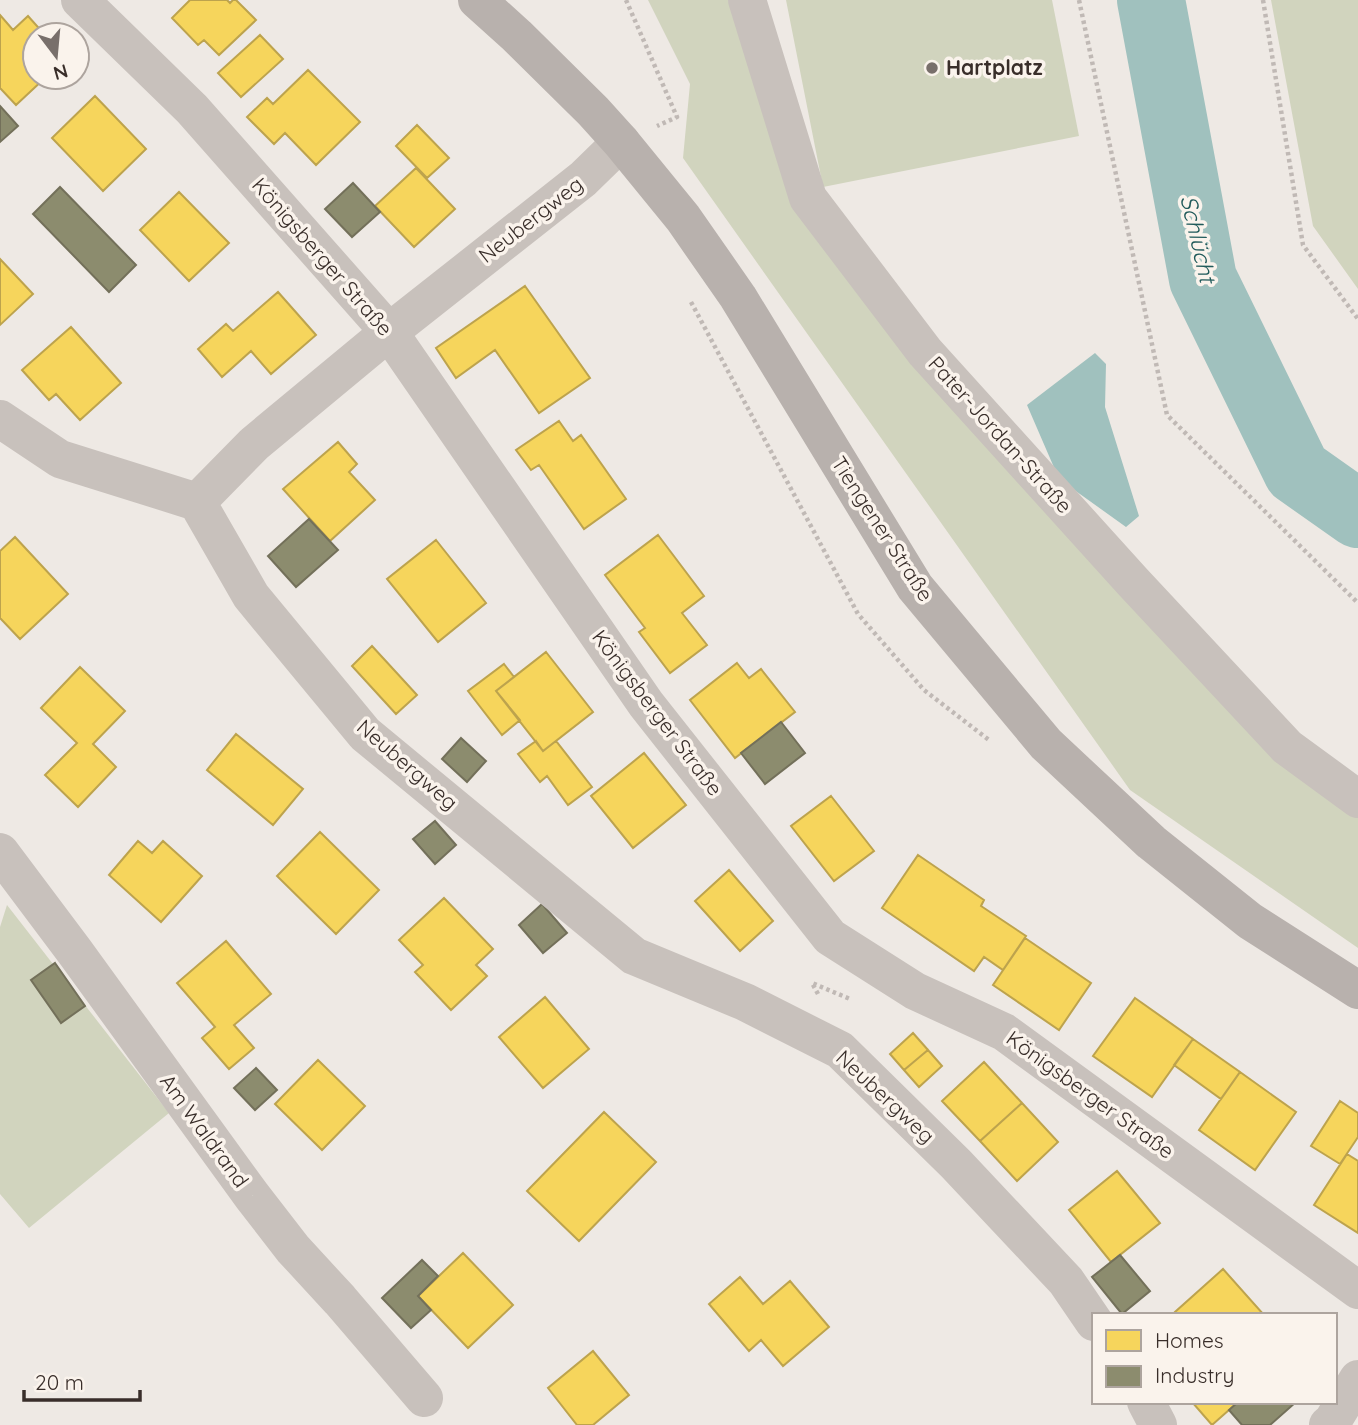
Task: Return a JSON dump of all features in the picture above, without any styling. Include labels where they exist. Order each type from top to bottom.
[{"type":"main road","name":"Tiengener Straße","points":[[477,0],[593,111],[683,218],[738,297],[915,587],[1046,744],[1151,842],[1250,921],[1358,990]]},
{"type":"street","name":"Königsberger Straße","points":[[80,0],[192,109],[389,332],[646,704],[830,937],[915,992],[1004,1032],[1358,1290]]},
{"type":"street","name":"Pater-Jordan-Straße","points":[[747,0],[808,198],[925,352],[1142,592],[1287,747],[1358,799]]},
{"type":"street","name":"Neubergweg","points":[[621,142],[583,179],[389,332],[254,444],[197,502],[251,596],[365,734],[634,956],[745,1002],[840,1050],[956,1164],[1057,1271],[1092,1319]]},
{"type":"street","points":[[0,419],[60,458],[197,502]]},
{"type":"street","name":"Am Waldrand","points":[[0,852],[75,951],[251,1196],[293,1249],[424,1398]]},
{"type":"street","points":[[1328,1425],[1358,1379]]},
{"type":"street","points":[[1147,1404],[1158,1425]]},
{"type":"path","points":[[621,142],[677,117],[626,0]]},
{"type":"path","points":[[1079,0],[1167,415],[1358,603]]},
{"type":"path","points":[[1263,0],[1303,245],[1358,319]]},
{"type":"path","points":[[818,994],[812,983],[857,1002]]},
{"type":"green space","points":[[648,0],[728,0],[797,204],[1358,811],[1358,948],[1130,790],[683,158],[690,84]]},
{"type":"green space","name":"Hartplatz","points":[[786,0],[1052,0],[1079,136],[823,187]]},
{"type":"green space","points":[[1271,0],[1358,0],[1358,289],[1313,226]]},
{"type":"green space","points":[[7,905],[169,1113],[29,1228],[0,1194],[0,927]]},
{"type":"water","points":[[1095,353],[1106,364],[1105,407],[1139,516],[1126,527],[1059,479],[1027,405]]},
{"type":"building: Homes","points":[[190,0],[227,0],[230,3],[236,0],[256,20],[219,55],[204,40],[198,45],[172,18]]},
{"type":"building: Homes","points":[[0,15],[13,30],[21,23],[21,91],[31,91],[16,105],[0,88]]},
{"type":"building: Homes","points":[[260,35],[283,59],[241,97],[218,73]]},
{"type":"building: Homes","points":[[308,70],[360,122],[316,165],[285,133],[274,144],[247,117],[267,98],[273,104]]},
{"type":"building: Homes","points":[[95,96],[146,149],[103,191],[52,138]]},
{"type":"building: Homes","points":[[417,125],[449,158],[427,178],[396,146]]},
{"type":"building: Homes","points":[[416,168],[455,209],[414,247],[375,206]]},
{"type":"building: Homes","points":[[179,192],[229,243],[189,281],[140,230]]},
{"type":"building: Homes","points":[[0,259],[33,294],[0,325]]},
{"type":"building: Homes","points":[[525,286],[590,378],[539,413],[495,350],[456,378],[436,348]]},
{"type":"building: Homes","points":[[278,292],[316,335],[271,374],[251,351],[222,377],[198,349],[226,324],[233,331]]},
{"type":"building: Homes","points":[[71,327],[121,383],[80,420],[56,394],[49,400],[22,370]]},
{"type":"building: Homes","points":[[559,421],[573,441],[581,435],[626,499],[584,529],[539,465],[531,470],[516,450]]},
{"type":"building: Homes","points":[[338,442],[357,464],[349,472],[375,500],[330,541],[283,489]]},
{"type":"building: Homes","points":[[658,535],[704,596],[682,613],[707,645],[670,673],[639,632],[645,628],[605,575]]},
{"type":"building: Homes","points":[[15,537],[68,594],[20,639],[0,618],[0,551]]},
{"type":"building: Homes","points":[[436,540],[486,603],[438,642],[387,579]]},
{"type":"building: Homes","points":[[372,646],[417,695],[396,714],[352,666]]},
{"type":"building: Homes","points":[[546,652],[593,712],[543,751],[496,691]]},
{"type":"building: Homes","points":[[737,663],[749,678],[761,669],[795,712],[735,758],[690,700]]},
{"type":"building: Homes","points":[[504,664],[514,677],[496,691],[520,720],[502,735],[468,691]]},
{"type":"building: Homes","points":[[80,667],[125,711],[93,744],[116,767],[78,807],[45,775],[77,743],[41,708]]},
{"type":"building: Homes","points":[[236,734],[303,789],[273,825],[207,770]]},
{"type":"building: Homes","points":[[536,741],[543,751],[556,741],[592,787],[568,805],[547,776],[540,782],[518,754]]},
{"type":"building: Homes","points":[[644,753],[686,805],[633,848],[591,796]]},
{"type":"building: Homes","points":[[831,796],[874,851],[834,881],[791,826]]},
{"type":"building: Homes","points":[[320,832],[379,890],[336,934],[277,876]]},
{"type":"building: Homes","points":[[138,841],[152,853],[163,841],[202,876],[161,922],[109,875]]},
{"type":"building: Homes","points":[[918,855],[984,900],[981,906],[1026,936],[1003,970],[984,957],[974,971],[882,908]]},
{"type":"building: Homes","points":[[729,870],[773,921],[740,951],[695,901]]},
{"type":"building: Homes","points":[[444,898],[493,949],[476,965],[487,976],[451,1010],[415,972],[423,965],[399,940]]},
{"type":"building: Homes","points":[[1025,938],[1091,983],[1059,1030],[993,985]]},
{"type":"building: Homes","points":[[226,941],[271,994],[234,1025],[254,1048],[229,1069],[202,1038],[215,1027],[177,983]]},
{"type":"building: Homes","points":[[545,997],[589,1049],[543,1088],[499,1037]]},
{"type":"building: Homes","points":[[1135,998],[1193,1039],[1152,1097],[1093,1056]]},
{"type":"building: Homes","points":[[913,1033],[928,1050],[904,1070],[890,1054]]},
{"type":"building: Homes","points":[[1193,1039],[1240,1072],[1221,1099],[1174,1065]]},
{"type":"building: Homes","points":[[928,1050],[942,1066],[919,1087],[904,1070]]},
{"type":"building: Homes","points":[[318,1060],[365,1106],[322,1150],[275,1104]]},
{"type":"building: Homes","points":[[984,1062],[1022,1103],[980,1141],[942,1101]]},
{"type":"building: Homes","points":[[1240,1072],[1296,1112],[1255,1170],[1199,1130]]},
{"type":"building: Homes","points":[[1340,1101],[1358,1113],[1358,1137],[1340,1164],[1311,1146]]},
{"type":"building: Homes","points":[[1022,1103],[1058,1142],[1017,1181],[980,1141]]},
{"type":"building: Homes","points":[[604,1112],[656,1162],[579,1241],[527,1191]]},
{"type":"building: Homes","points":[[1347,1154],[1358,1161],[1358,1233],[1314,1205]]},
{"type":"building: Homes","points":[[1117,1171],[1160,1223],[1111,1262],[1069,1210]]},
{"type":"building: Homes","points":[[463,1253],[513,1305],[468,1348],[418,1296]]},
{"type":"building: Homes","points":[[1223,1269],[1262,1313],[1176,1313]]},
{"type":"building: Homes","points":[[740,1277],[763,1304],[790,1281],[829,1327],[783,1366],[761,1340],[749,1351],[709,1304]]},
{"type":"building: Homes","points":[[593,1351],[629,1395],[593,1425],[577,1425],[548,1388]]},
{"type":"building: Homes","points":[[1194,1404],[1236,1404],[1212,1425]]},
{"type":"building: Industry","points":[[0,106],[18,126],[0,142]]},
{"type":"building: Industry","points":[[353,183],[380,212],[352,237],[325,209]]},
{"type":"building: Industry","points":[[60,187],[136,265],[109,292],[33,214]]},
{"type":"building: Industry","points":[[309,519],[338,550],[296,587],[268,556]]},
{"type":"building: Industry","points":[[781,722],[805,753],[765,784],[741,753]]},
{"type":"building: Industry","points":[[461,738],[486,761],[467,782],[442,759]]},
{"type":"building: Industry","points":[[435,821],[456,845],[435,864],[413,839]]},
{"type":"building: Industry","points":[[542,904],[567,933],[543,953],[519,925]]},
{"type":"building: Industry","points":[[55,963],[85,1006],[61,1023],[31,980]]},
{"type":"building: Industry","points":[[256,1068],[277,1090],[255,1110],[234,1088]]},
{"type":"building: Industry","points":[[1120,1255],[1150,1291],[1121,1313],[1092,1277]]},
{"type":"building: Industry","points":[[422,1260],[438,1276],[418,1296],[431,1310],[411,1328],[382,1298]]},
{"type":"building: Industry","points":[[1236,1404],[1294,1404],[1270,1425],[1242,1425],[1229,1410]]},
{"type":"waterway","name":"Schlücht","points":[[1151,0],[1203,279],[1297,471],[1358,514]]},
{"type":"place","name":"Hartplatz","points":[[932,68]]}]
